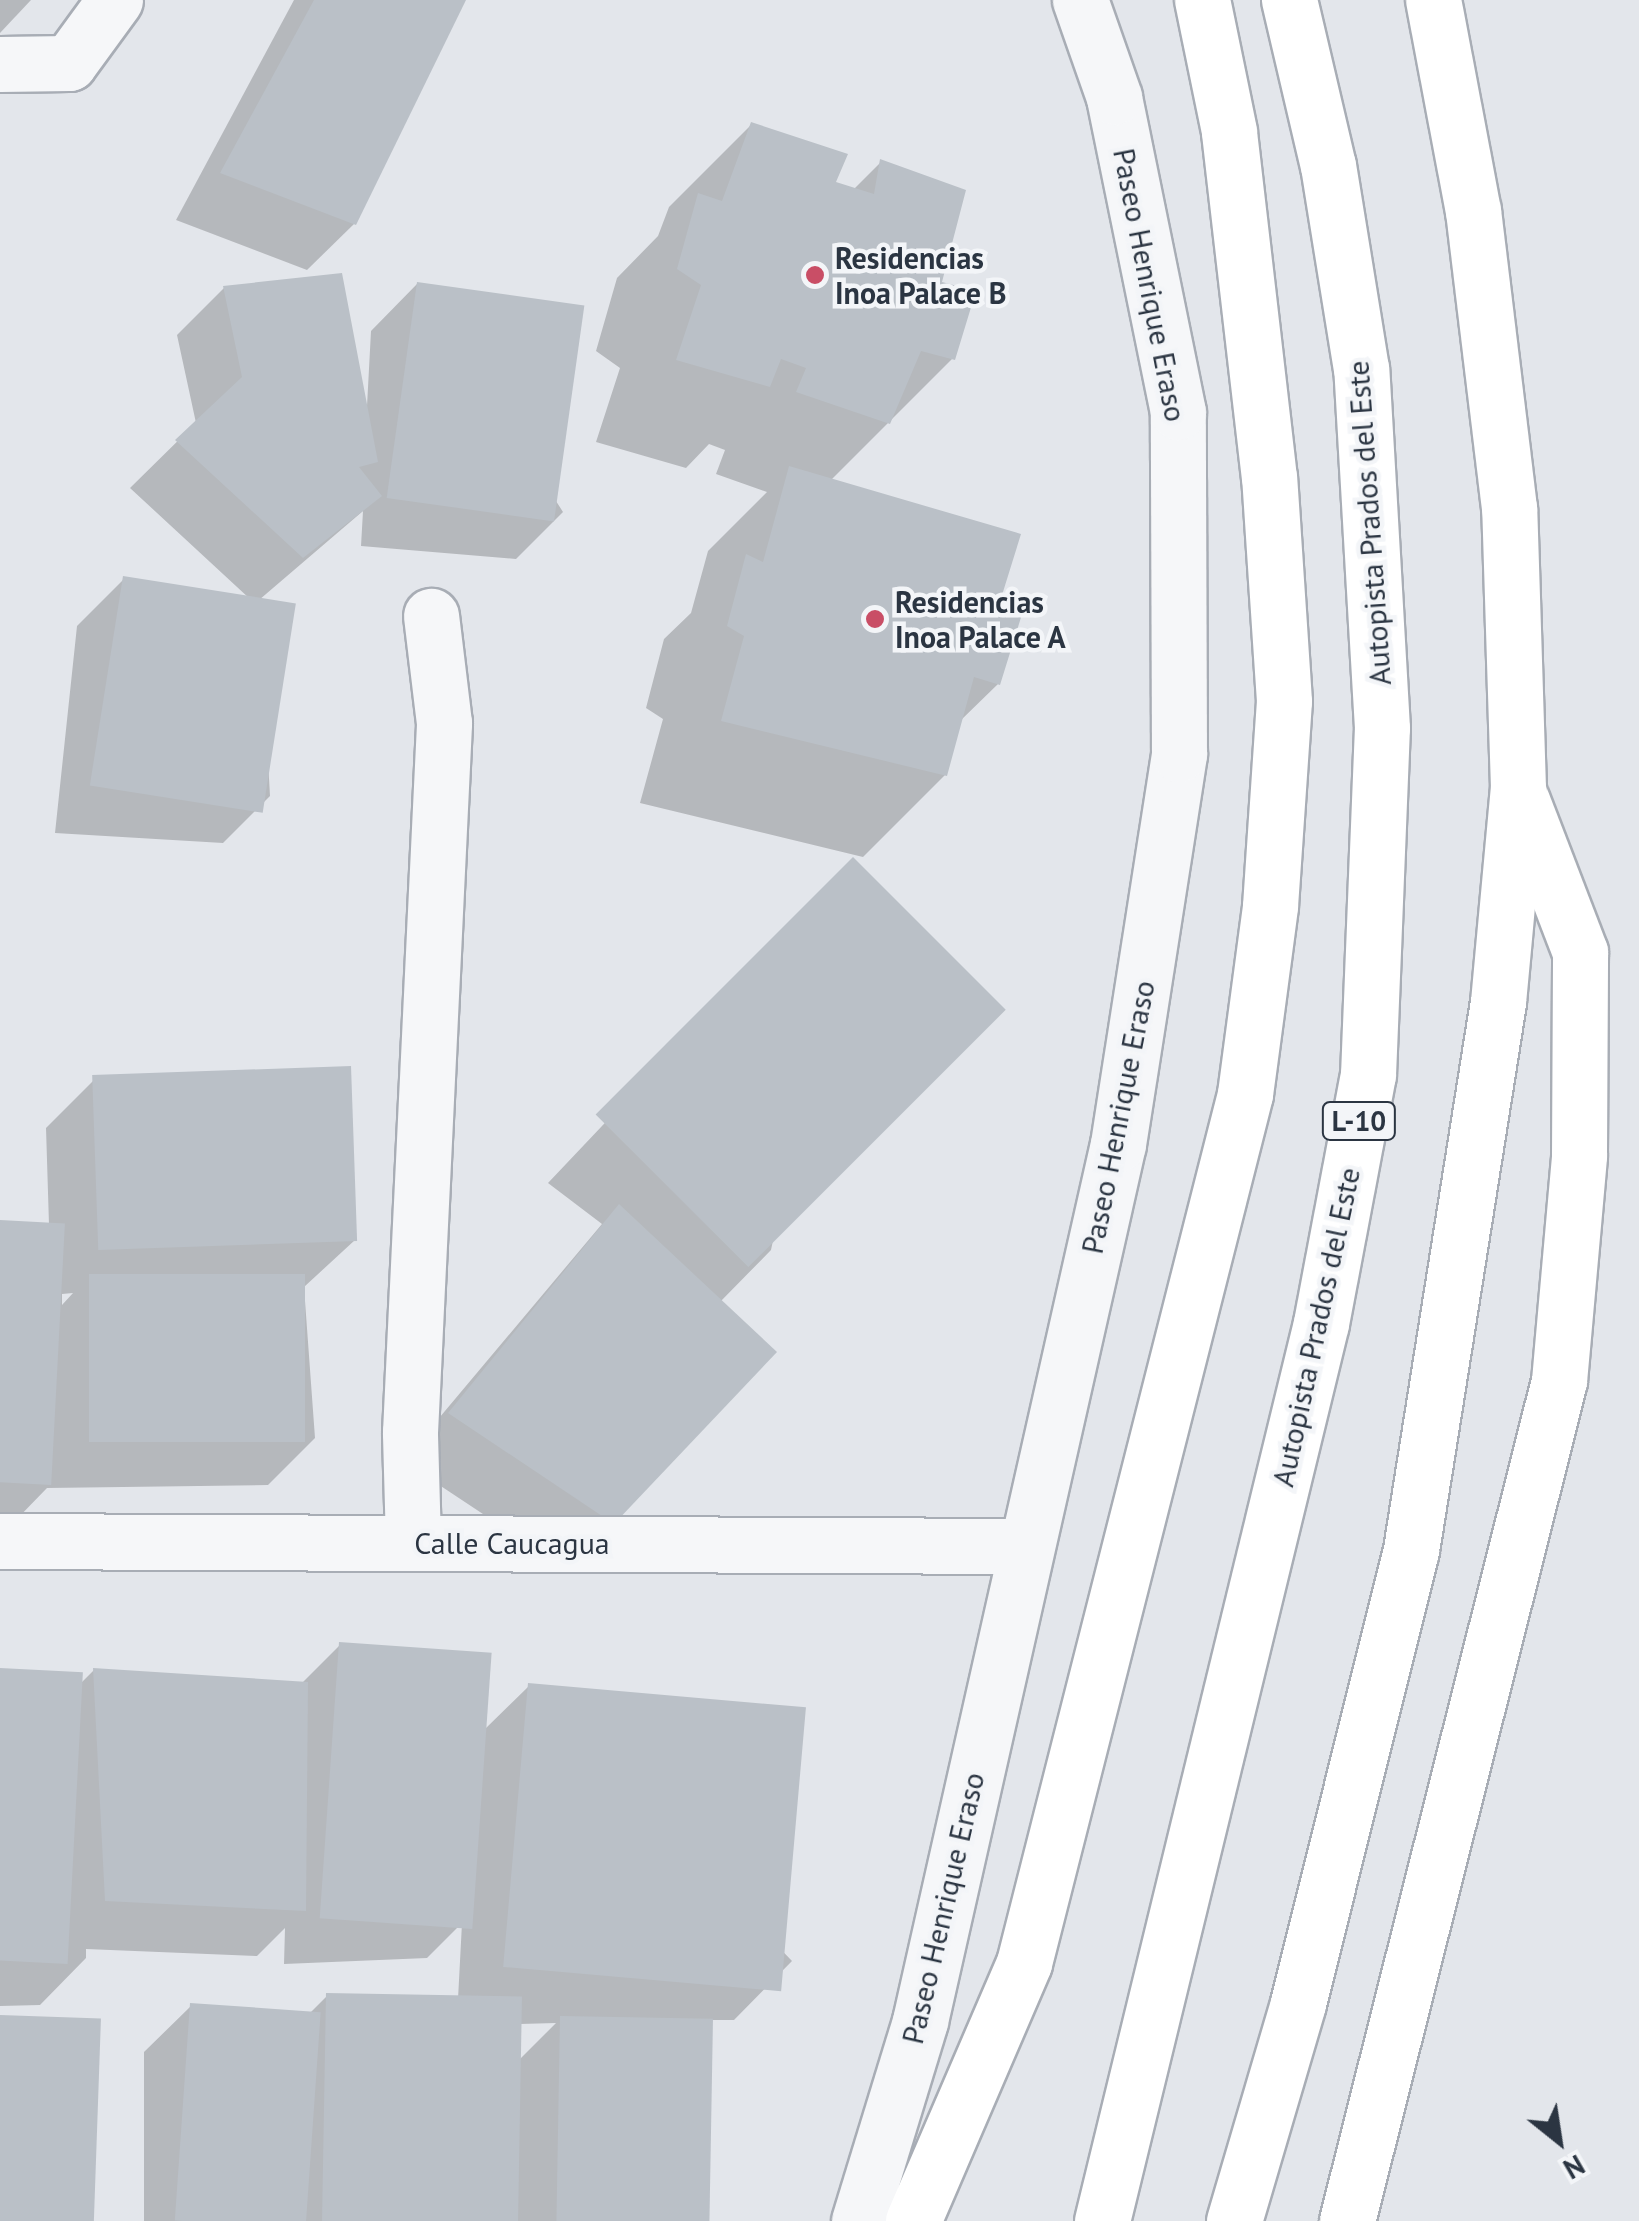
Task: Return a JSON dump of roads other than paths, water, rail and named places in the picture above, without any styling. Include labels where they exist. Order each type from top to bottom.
[{"type":"highway","points":[[913,2221],[1024,1963],[1245,1094],[1268,925],[1284,702],[1269,478],[1229,132],[1202,0]]},
{"type":"highway","name":"Autopista Prados del Este","points":[[1102,2221],[1322,1323],[1368,1076],[1382,728],[1364,408],[1328,166],[1289,0]]},
{"type":"highway","points":[[1234,2221],[1298,2002],[1411,1550],[1498,1002],[1518,788],[1509,508],[1474,211],[1433,0]]},
{"type":"highway","points":[[1347,2221],[1559,1381],[1579,1156],[1580,952],[1518,788]]},
{"type":"street","points":[[0,64],[70,64],[116,0]]},
{"type":"street","name":"Paseo Henrique Eraso","points":[[859,2221],[920,2020],[1024,1546],[1118,1144],[1179,754],[1178,412],[1114,97],[1080,0]]},
{"type":"street","points":[[413,1542],[410,1432],[444,723],[431,616]]},
{"type":"street","name":"Calle Caucagua","points":[[0,1541],[1024,1546]]},
{"type":"place","name":"Residencias Inoa Palace B","points":[[815,275]]},
{"type":"place","name":"Residencias Inoa Palace A","points":[[875,619]]}]
